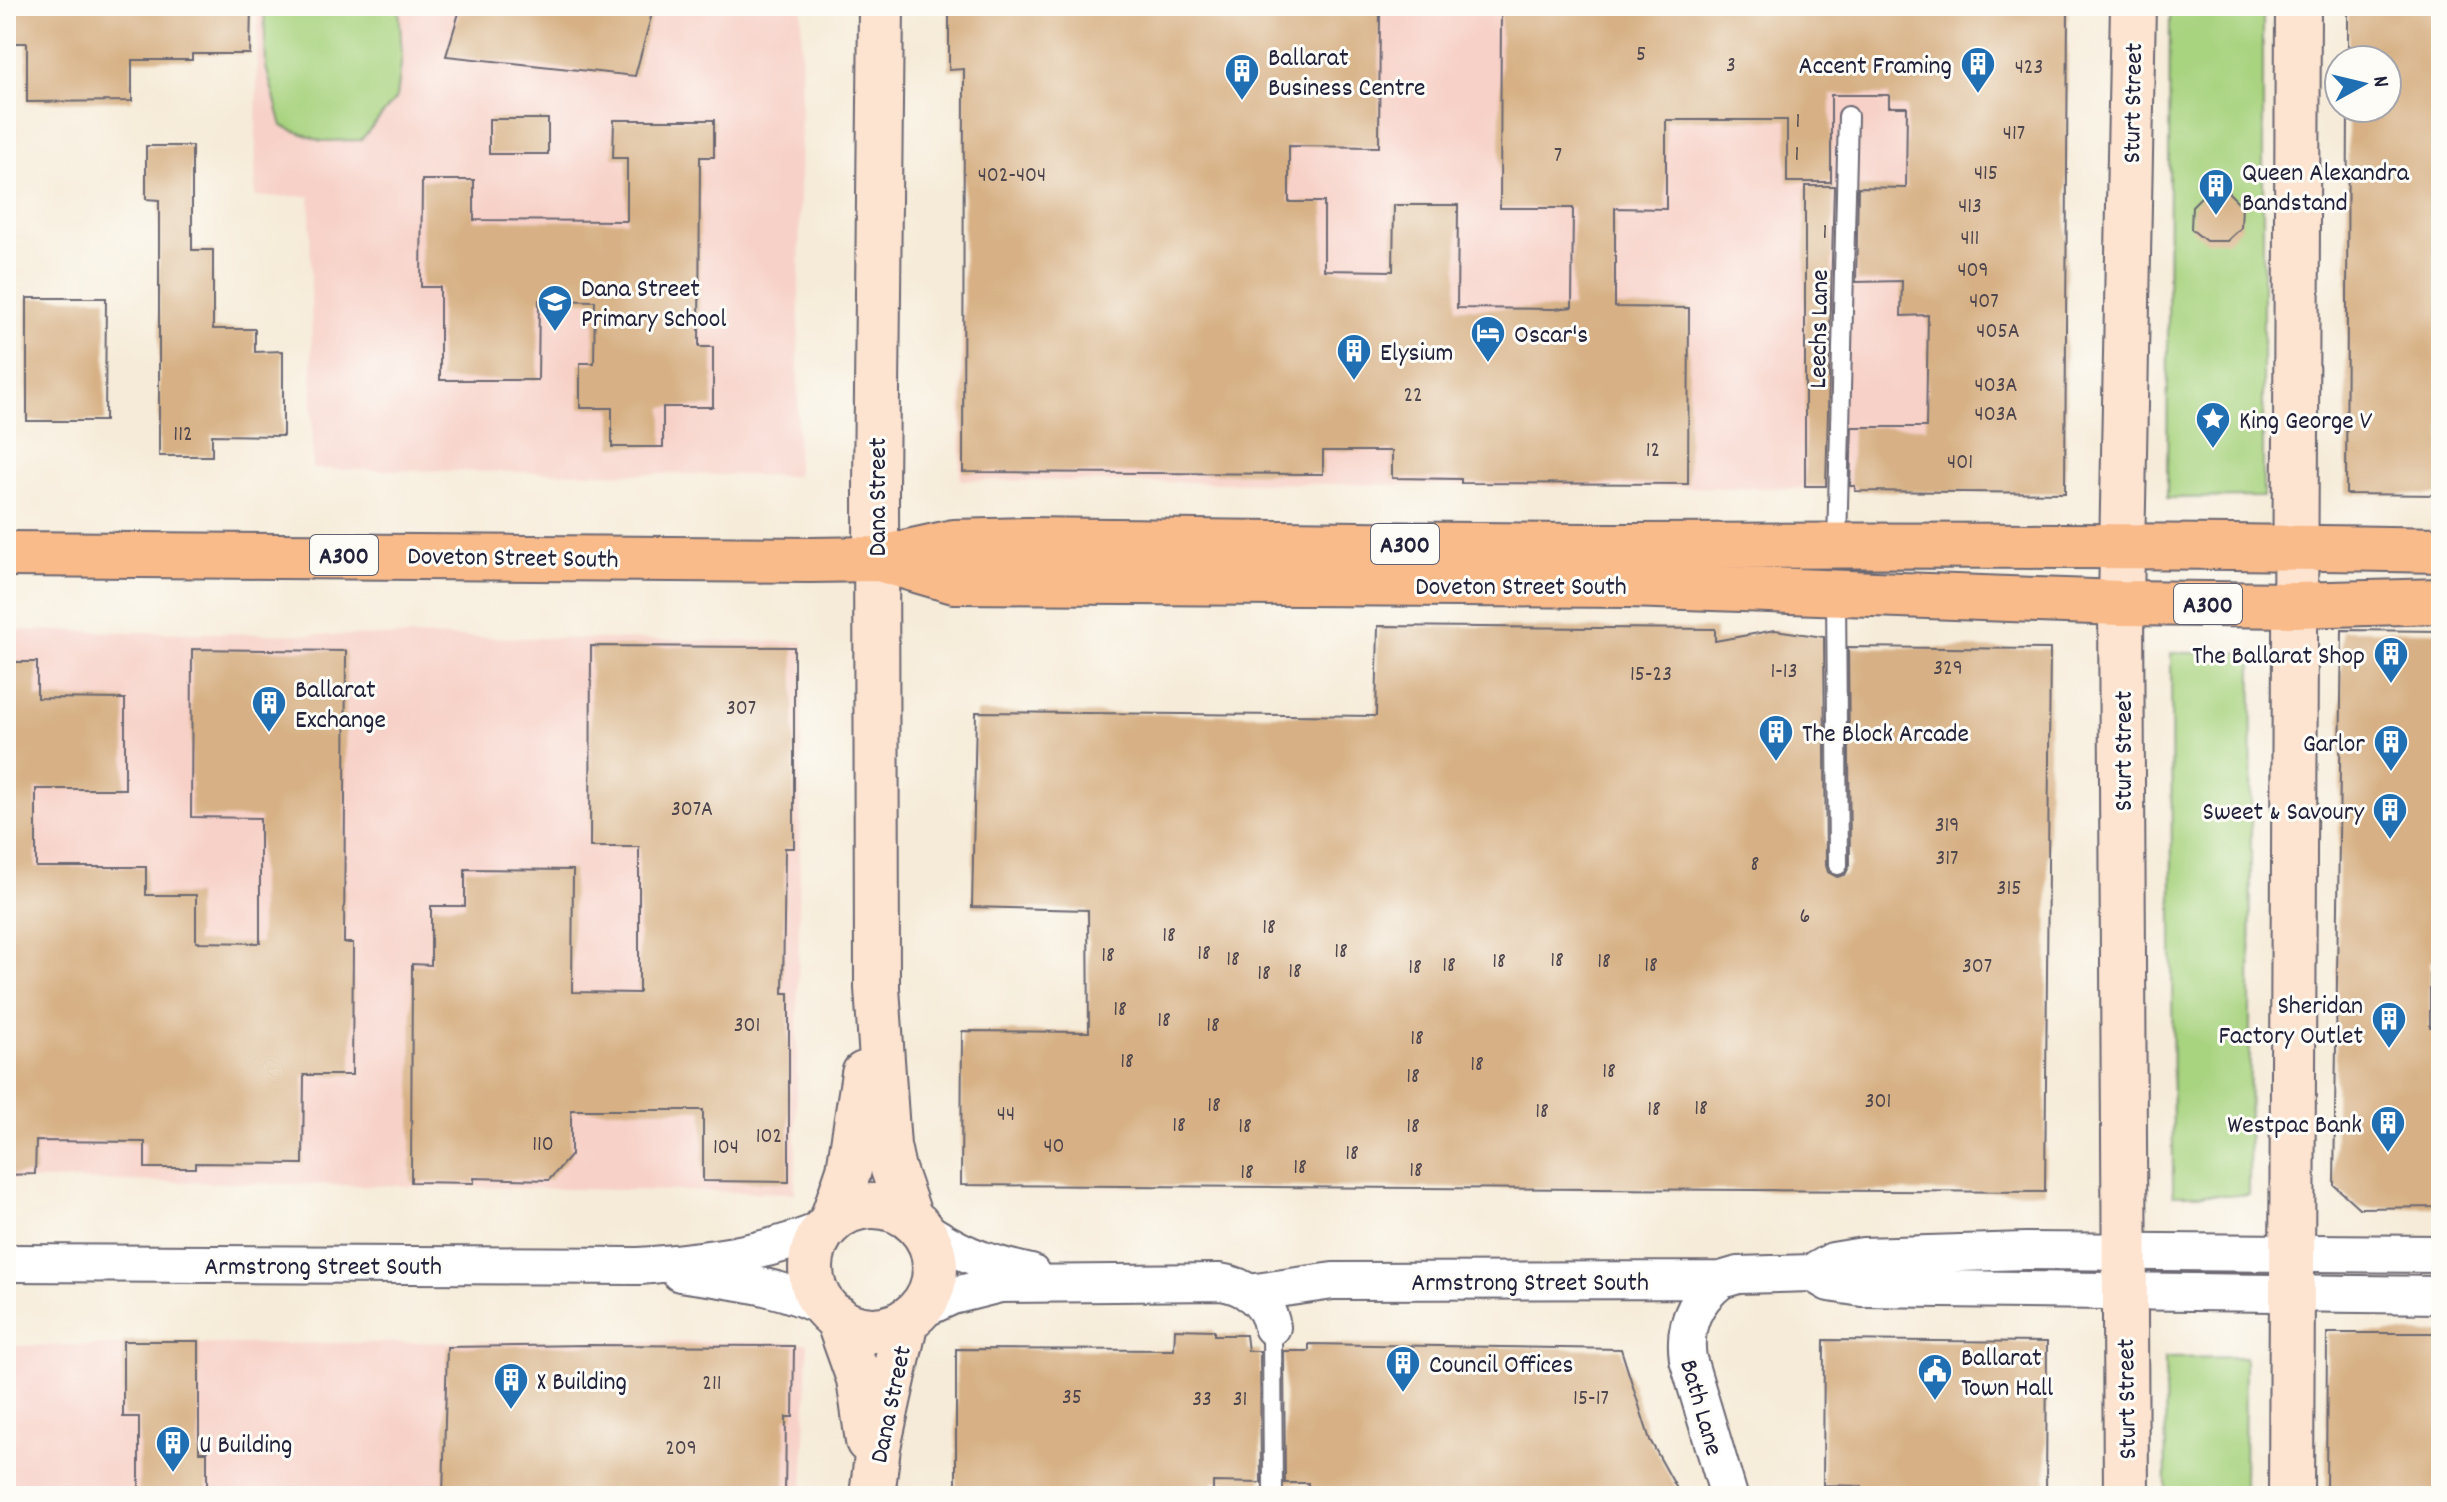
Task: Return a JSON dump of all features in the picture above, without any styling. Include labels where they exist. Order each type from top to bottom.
[{"type":"highway","name":"Doveton Street South","points":[[6,554],[876,559],[954,542],[1028,540],[1630,546],[2059,544],[2122,547]]},
{"type":"highway","name":"A300","points":[[2122,547],[2441,550]]},
{"type":"highway","name":"Doveton Street South","points":[[876,559],[954,581],[1629,585],[2121,603]]},
{"type":"highway","name":"A300","points":[[2121,603],[2295,605],[2441,601]]},
{"type":"street","name":"Dana Street","points":[[881,6],[876,559],[877,988],[888,1146],[893,1169],[913,1221]]},
{"type":"street","name":"Sturt Street","points":[[2126,1496],[2121,603],[2133,6]]},
{"type":"street","points":[[2291,1496],[2298,6]]},
{"type":"street","name":"Dana Street","points":[[828,1225],[849,1170],[877,988]]},
{"type":"street","points":[[870,1206],[891,1208],[913,1221],[930,1244],[935,1269],[930,1293],[910,1317],[889,1327],[871,1329],[853,1326],[833,1314],[819,1296],[811,1270],[816,1244],[828,1225],[849,1211],[870,1206]]},
{"type":"street","name":"Armstrong Street South","points":[[913,1221],[946,1245],[972,1257],[1069,1282]]},
{"type":"street","name":"Armstrong Street South","points":[[6,1263],[639,1266],[740,1253],[803,1238],[828,1225]]},
{"type":"street","points":[[2292,1274],[2441,1254]]},
{"type":"street","name":"Armstrong Street South","points":[[639,1266],[779,1290],[809,1299],[833,1314]]},
{"type":"street","name":"Armstrong Street South","points":[[910,1317],[952,1296],[987,1286],[1069,1282],[1234,1287],[1333,1281],[1721,1280],[1738,1275],[1812,1273],[1829,1283],[1862,1288],[2124,1272],[2292,1274]]},
{"type":"street","points":[[2292,1274],[2441,1295]]},
{"type":"street","name":"Bath Lane","points":[[1721,1280],[1696,1307],[1689,1319],[1685,1338],[1688,1359],[1729,1496]]},
{"type":"street","points":[[1234,1287],[1265,1308],[1272,1327]]},
{"type":"street","name":"Dana Street","points":[[833,1314],[854,1361],[863,1398],[872,1492]]},
{"type":"street","name":"Dana Street","points":[[872,1492],[886,1402],[910,1317]]},
{"type":"lane","name":"Leechs Lane","points":[[1837,544],[1848,116]]},
{"type":"lane","points":[[1836,592],[1838,865]]},
{"type":"lane","points":[[1272,1327],[1273,1496]]},
{"type":"shaded area","name":"Dana Street Primary School","points":[[258,6],[802,6],[797,476],[313,469],[310,196],[255,197]]},
{"type":"shaded area","points":[[967,6],[2049,6],[2044,491],[960,480]]},
{"type":"shaded area","points":[[6,630],[803,642],[795,1193],[6,1179]]},
{"type":"shaded area","points":[[577,1341],[808,1343],[803,1496],[6,1496],[6,1346]]},
{"type":"green space","points":[[264,6],[399,6],[402,56],[397,97],[361,140],[321,141],[282,126],[266,67]]},
{"type":"green space","points":[[2170,6],[2263,6],[2263,497],[2167,498]]},
{"type":"green space","points":[[2171,653],[2252,653],[2249,1195],[2173,1195]]},
{"type":"green space","points":[[2245,1357],[2244,1496],[2166,1496],[2165,1358]]},
{"type":"building","points":[[6,6],[251,6],[250,54],[192,54],[192,60],[132,60],[132,101],[27,102],[27,43],[6,43]]},
{"type":"building","points":[[508,6],[654,6],[635,76],[446,56],[459,13]]},
{"type":"building","points":[[949,6],[1380,6],[1379,147],[1289,146],[1289,202],[1324,202],[1324,270],[1393,271],[1394,205],[1458,205],[1457,308],[1554,309],[1572,307],[1573,208],[1500,208],[1501,6],[2068,6],[2065,493],[1855,491],[1855,486],[1850,486],[1852,427],[1926,427],[1928,315],[1901,316],[1902,281],[1856,282],[1858,187],[1906,188],[1907,107],[1889,107],[1889,95],[1831,95],[1831,182],[1787,182],[1787,120],[1666,120],[1666,209],[1615,208],[1615,307],[1689,308],[1688,484],[1461,483],[1461,479],[1392,478],[1392,451],[1323,451],[1323,474],[963,472],[964,69],[949,70]]},
{"type":"building","points":[[2348,6],[2441,6],[2441,495],[2346,494],[2348,124],[2403,124],[2403,44],[2348,44]]},
{"type":"building","points":[[489,119],[548,119],[548,154],[489,154]]},
{"type":"building","points":[[614,120],[714,120],[714,157],[700,157],[699,347],[713,347],[713,407],[663,407],[663,447],[612,447],[612,408],[580,408],[580,363],[594,363],[595,301],[539,300],[538,380],[440,380],[440,287],[421,287],[422,180],[474,180],[474,220],[627,221],[627,158],[613,158]]},
{"type":"building","points":[[146,146],[192,146],[192,250],[213,250],[213,329],[255,329],[255,352],[283,351],[283,436],[212,435],[212,456],[159,456],[159,200],[146,199]]},
{"type":"building","points":[[1805,186],[1834,186],[1826,486],[1805,486]]},
{"type":"building","name":"Queen Alexandra Bandstand","points":[[2208,190],[2228,192],[2242,206],[2241,228],[2227,241],[2206,241],[2191,229],[2192,206]]},
{"type":"building","points":[[27,298],[106,298],[105,421],[27,421]]},
{"type":"building","points":[[1378,626],[1715,629],[1715,641],[1775,630],[1824,637],[1826,865],[1828,872],[1837,877],[1845,875],[1850,865],[1848,647],[2050,649],[2045,1192],[961,1185],[962,1031],[1089,1032],[1088,910],[972,907],[976,712],[1376,716]]},
{"type":"building","points":[[2342,630],[2441,631],[2441,961],[2430,961],[2430,1027],[2441,1027],[2441,1207],[2359,1208],[2334,1185]]},
{"type":"building","points":[[591,646],[794,647],[794,848],[785,848],[783,993],[789,993],[789,1182],[703,1181],[703,1110],[571,1110],[571,1155],[549,1180],[474,1178],[474,1183],[411,1182],[412,964],[431,965],[431,906],[465,906],[465,869],[573,870],[572,992],[639,993],[639,847],[590,847]]},
{"type":"building","points":[[192,649],[346,651],[344,943],[353,943],[352,1075],[304,1075],[303,1164],[195,1163],[195,1168],[145,1168],[145,1142],[36,1141],[35,1174],[6,1175],[6,662],[37,662],[37,698],[125,699],[125,789],[36,789],[36,867],[146,867],[146,895],[196,895],[196,942],[260,943],[260,818],[191,817]]},
{"type":"building","points":[[1175,1329],[1214,1330],[1214,1335],[1246,1335],[1248,1351],[1260,1351],[1261,1483],[1213,1482],[1213,1496],[956,1496],[956,1349],[1174,1350]]},
{"type":"building","points":[[2327,1333],[2441,1333],[2441,1496],[2326,1496]]},
{"type":"building","name":"Ballarat Town Hall","points":[[1824,1340],[2047,1342],[2046,1496],[1862,1496],[1862,1486],[1823,1485]]},
{"type":"building","points":[[123,1341],[199,1341],[199,1452],[207,1452],[207,1496],[139,1496],[139,1417],[123,1417]]},
{"type":"building","points":[[1309,1344],[1621,1349],[1650,1440],[1681,1496],[1308,1496],[1308,1483],[1285,1483],[1284,1351],[1309,1351]]},
{"type":"building","points":[[794,1346],[793,1417],[786,1417],[785,1496],[443,1496],[447,1347]]},
{"type":"place","name":"Accent Framing","points":[[1978,95]]},
{"type":"place","name":"Ballarat Business Centre","points":[[1242,102]]},
{"type":"place","name":"Queen Alexandra Bandstand","points":[[2216,217]]},
{"type":"place","name":"Dana Street Primary School","points":[[555,333]]},
{"type":"place","name":"Oscar's","points":[[1488,364]]},
{"type":"place","name":"Elysium","points":[[1354,382]]},
{"type":"place","name":"King George V","points":[[2213,450]]},
{"type":"place","name":"The Ballarat Shop","points":[[2391,685]]},
{"type":"place","name":"Ballarat Exchange","points":[[269,734]]},
{"type":"place","name":"The Block Arcade","points":[[1776,763]]},
{"type":"place","name":"Garlor","points":[[2391,773]]},
{"type":"place","name":"Sweet & Savoury","points":[[2390,841]]},
{"type":"place","name":"Sheridan Factory Outlet","points":[[2389,1050]]},
{"type":"place","name":"Westpac Bank","points":[[2388,1154]]},
{"type":"place","name":"Council Offices","points":[[1403,1394]]},
{"type":"place","name":"Ballarat Town Hall","points":[[1935,1402]]},
{"type":"place","name":"X Building","points":[[511,1411]]},
{"type":"place","name":"U Building","points":[[173,1474]]}]
